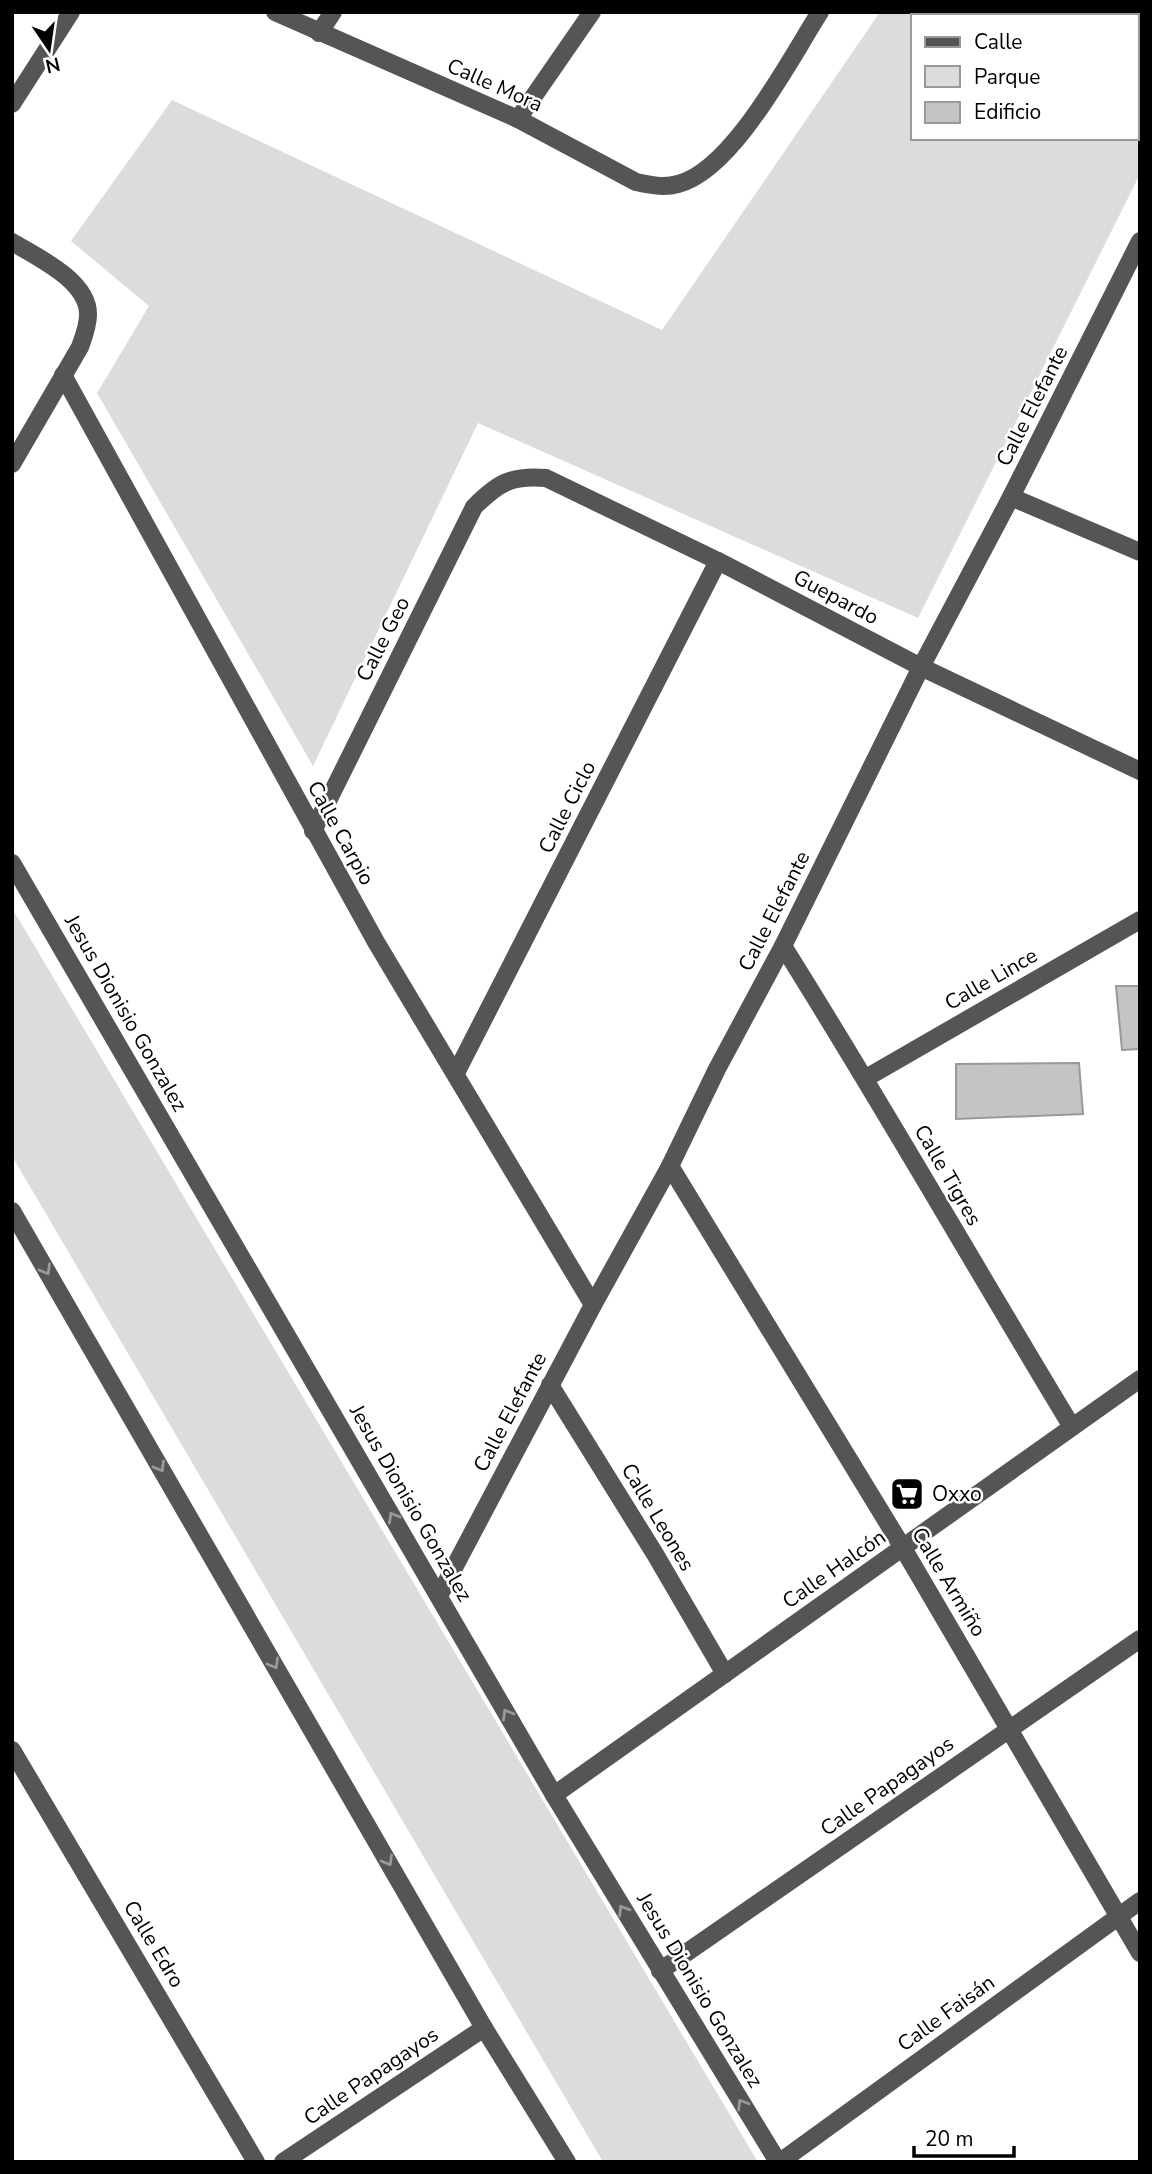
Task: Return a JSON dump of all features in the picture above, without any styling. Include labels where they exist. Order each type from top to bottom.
[{"type":"street","points":[[12,104],[71,12]]},
{"type":"street","name":"Calle Mora","points":[[275,12],[518,119],[636,182],[657,187],[677,185],[695,178],[721,159],[744,130],[820,12]]},
{"type":"street","points":[[319,33],[333,12]]},
{"type":"street","points":[[518,119],[592,12]]},
{"type":"street","name":"Calle Elefante","points":[[439,1595],[670,1166],[921,667],[1011,498],[1140,241]]},
{"type":"street","points":[[12,242],[75,284],[85,299],[89,313],[80,346],[12,464]]},
{"type":"street","name":"Calle Carpio","points":[[63,374],[376,942],[593,1305]]},
{"type":"street","name":"Guepardo","points":[[509,480],[526,476],[545,478],[718,561],[921,667],[1140,771]]},
{"type":"street","name":"Calle Geo","points":[[313,831],[474,507],[491,490],[509,480]]},
{"type":"street","points":[[1011,498],[1140,552]]},
{"type":"street","name":"Calle Ciclo","points":[[456,1073],[718,561]]},
{"type":"street","name":"Jesus Dionisio Gonzalez","points":[[12,863],[554,1795],[779,2162]]},
{"type":"street","name":"Calle Lince","points":[[866,1079],[1140,920]]},
{"type":"street","name":"Calle Tigres","points":[[783,946],[866,1079],[1072,1427]]},
{"type":"street","name":"Calle Armiño","points":[[670,1166],[903,1548],[1140,1953]]},
{"type":"street","points":[[12,1211],[484,2028],[567,2162]]},
{"type":"street","name":"Calle Halcón","points":[[554,1795],[1140,1379]]},
{"type":"street","name":"Calle Leones","points":[[550,1385],[724,1674]]},
{"type":"street","name":"Calle Papagayos","points":[[660,1971],[1140,1639]]},
{"type":"street","name":"Calle Edro","points":[[12,1749],[256,2162]]},
{"type":"street","name":"Calle Faisán","points":[[779,2162],[1140,1901]]},
{"type":"street","name":"Calle Papagayos","points":[[283,2162],[484,2028]]},
{"type":"green space","points":[[880,12],[1006,14],[911,14],[911,140],[1138,140],[1138,98],[1140,99],[1140,174],[918,618],[478,423],[313,766],[97,393],[149,306],[71,241],[172,100],[662,330]]},
{"type":"green space","points":[[12,908],[758,2162],[603,2162],[12,1156]]},
{"type":"building","points":[[1116,986],[1140,986],[1140,1049],[1122,1050]]},
{"type":"building","points":[[1079,1063],[1083,1114],[956,1119],[956,1064]]},
{"type":"place","name":"Oxxo","points":[[907,1494]]}]
